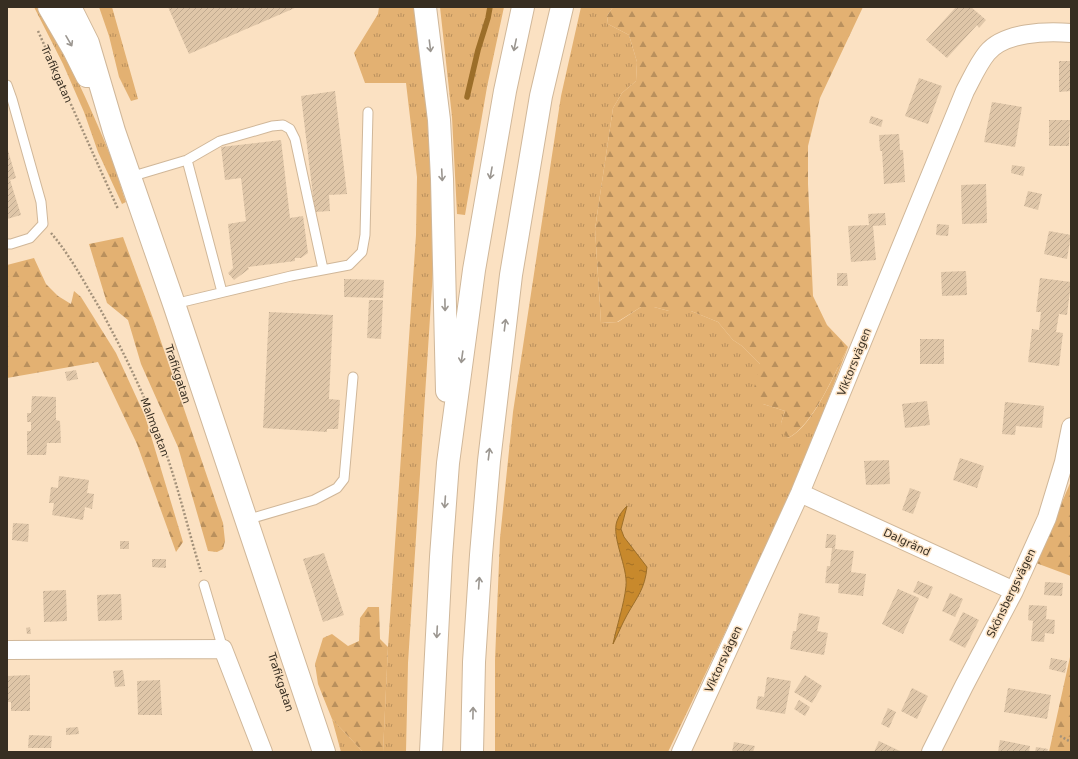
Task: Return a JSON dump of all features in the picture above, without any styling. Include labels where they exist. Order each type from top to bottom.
[{"type":"main road","name":"Trafikgatan","points":[[49,7],[74,50],[114,131]]},
{"type":"main road","name":"Trafikgatan","points":[[70,7],[88,43],[114,131],[174,304],[324,752]]},
{"type":"main road","points":[[425,7],[439,120],[442,179],[448,464]]},
{"type":"main road","points":[[432,752],[441,558],[448,464],[474,270],[505,91],[523,7]]},
{"type":"main road","points":[[472,752],[474,662],[489,454],[512,268],[541,96],[562,7]]},
{"type":"street","name":"Viktorsvägen","points":[[680,752],[800,493],[965,91],[976,69],[987,53],[997,44],[1013,37],[1056,32],[1071,33]]},
{"type":"street","name":"Skönsbergsvägen","points":[[931,752],[1014,591],[1047,518],[1064,462],[1071,427]]},
{"type":"street","name":"Dalgränd","points":[[800,493],[1014,591]]},
{"type":"street","points":[[7,650],[223,649],[263,752]]},
{"type":"lane","points":[[7,85],[41,202],[43,224],[30,238],[7,244]]},
{"type":"lane","points":[[174,304],[323,269],[349,265],[362,252],[365,235],[368,112]]},
{"type":"lane","points":[[130,177],[187,160],[220,141],[272,126],[283,125],[290,129],[295,139],[323,269]]},
{"type":"lane","points":[[187,160],[222,292]]},
{"type":"lane","points":[[246,520],[314,500],[337,488],[344,479],[353,377]]},
{"type":"lane","points":[[204,584],[223,649]]},
{"type":"path","name":"Trafikgatan","points":[[38,31],[119,211]]},
{"type":"path","name":"Malmgatan","points":[[43,224],[61,245],[92,295],[120,345],[143,395],[167,456],[204,584]]},
{"type":"path","points":[[1060,736],[1071,742]]},
{"type":"green space","points":[[34,7],[41,7],[93,115],[116,170],[126,202],[122,204],[98,152],[84,112],[63,64]]},
{"type":"green space","points":[[99,7],[112,7],[138,99],[131,101],[119,77],[109,36]]},
{"type":"green space","points":[[379,7],[414,7],[428,122],[435,239],[408,663],[406,752],[383,752],[388,647],[416,235],[417,177],[406,83],[365,83],[354,53],[378,14]]},
{"type":"green space","points":[[440,7],[504,7],[487,87],[465,215],[457,214],[452,117]]},
{"type":"green space","points":[[581,7],[613,7],[607,16],[608,24],[629,35],[637,62],[636,81],[622,93],[613,108],[595,229],[601,323],[618,322],[641,307],[654,307],[669,311],[691,311],[718,322],[733,340],[742,346],[760,364],[763,404],[785,411],[781,423],[788,438],[806,423],[815,411],[848,347],[796,484],[668,752],[495,752],[495,660],[500,538],[513,412],[561,96]]},
{"type":"green space","points":[[613,7],[863,7],[820,98],[808,146],[808,184],[813,296],[827,325],[848,347],[815,411],[797,432],[788,438],[782,432],[781,423],[785,411],[763,404],[752,396],[760,364],[742,346],[733,340],[718,322],[691,311],[669,311],[654,307],[641,307],[617,322],[601,323],[595,229],[613,108],[622,93],[636,81],[637,62],[629,35],[608,24],[607,16]]},
{"type":"green space","points":[[123,237],[154,321],[223,523],[225,541],[223,549],[217,552],[208,551],[178,447],[141,364],[128,320],[107,303],[89,244]]},
{"type":"green space","points":[[34,258],[46,284],[58,296],[71,304],[74,291],[81,297],[116,353],[145,416],[183,542],[176,552],[137,444],[98,362],[7,378],[7,265]]},
{"type":"green space","points":[[1071,481],[1071,576],[1036,563]]},
{"type":"green space","points":[[368,607],[379,607],[380,639],[388,647],[383,752],[363,752],[332,719],[318,684],[315,664],[323,638],[332,634],[348,646],[359,641],[360,618]]},
{"type":"green space","points":[[1071,654],[1071,752],[1049,752],[1070,657]]},
{"type":"green space","points":[[332,719],[363,752],[341,752]]},
{"type":"water","points":[[627,506],[621,529],[624,537],[647,567],[642,587],[613,644],[626,586],[625,570],[616,535],[616,528],[619,517]]},
{"type":"building","points":[[168,7],[297,7],[189,54]]},
{"type":"building","points":[[956,7],[971,7],[986,20],[979,28],[977,25],[947,58],[926,40]]},
{"type":"building","points":[[1059,61],[1071,61],[1071,91],[1059,92]]},
{"type":"building","points":[[919,78],[942,86],[928,124],[905,116]]},
{"type":"building","points":[[335,91],[347,194],[329,195],[330,211],[315,212],[301,96]]},
{"type":"building","points":[[992,102],[1022,107],[1015,147],[984,142]]},
{"type":"building","points":[[871,116],[883,120],[881,127],[869,123]]},
{"type":"building","points":[[1049,120],[1070,120],[1069,146],[1049,146]]},
{"type":"building","points":[[899,134],[900,150],[903,150],[905,182],[884,184],[882,151],[880,151],[879,135]]},
{"type":"building","points":[[281,140],[290,218],[303,216],[308,253],[301,258],[295,258],[295,261],[248,267],[249,269],[234,280],[228,273],[233,268],[228,224],[246,221],[241,178],[225,180],[221,147]]},
{"type":"building","points":[[7,147],[16,178],[10,180],[21,215],[7,219]]},
{"type":"building","points":[[1012,165],[1025,167],[1023,176],[1011,173]]},
{"type":"building","points":[[986,184],[987,223],[962,224],[961,185]]},
{"type":"building","points":[[1028,191],[1042,194],[1038,210],[1024,206]]},
{"type":"building","points":[[885,213],[886,225],[873,226],[876,260],[851,262],[848,226],[869,225],[868,214]]},
{"type":"building","points":[[937,224],[949,225],[948,236],[936,235]]},
{"type":"building","points":[[1049,231],[1071,235],[1067,259],[1044,254]]},
{"type":"building","points":[[966,271],[967,295],[942,296],[941,272]]},
{"type":"building","points":[[837,273],[847,273],[848,286],[837,286]]},
{"type":"building","points":[[1040,278],[1071,282],[1067,315],[1059,314],[1056,332],[1063,333],[1059,366],[1028,362],[1032,329],[1039,330],[1041,312],[1036,312]]},
{"type":"building","points":[[344,279],[384,280],[383,298],[344,297]]},
{"type":"building","points":[[369,300],[383,300],[381,339],[367,338]]},
{"type":"building","points":[[269,312],[333,315],[329,399],[340,400],[338,429],[327,429],[327,432],[263,428]]},
{"type":"building","points":[[920,339],[944,339],[944,364],[920,364]]},
{"type":"building","points":[[76,370],[78,379],[67,381],[65,372]]},
{"type":"building","points":[[32,396],[56,397],[56,420],[60,421],[61,443],[47,443],[46,455],[27,455],[27,431],[31,431],[31,422],[27,422],[27,413],[31,413]]},
{"type":"building","points":[[927,401],[930,425],[905,428],[902,404]]},
{"type":"building","points":[[1005,402],[1044,406],[1042,428],[1016,426],[1015,435],[1002,434]]},
{"type":"building","points":[[960,458],[984,466],[977,488],[953,480]]},
{"type":"building","points":[[889,460],[890,484],[866,485],[864,461]]},
{"type":"building","points":[[59,476],[89,480],[87,493],[94,494],[92,509],[85,507],[83,520],[52,515],[54,503],[49,503],[51,487],[58,488]]},
{"type":"building","points":[[910,488],[921,492],[913,514],[902,510]]},
{"type":"building","points":[[13,523],[29,524],[28,542],[12,540]]},
{"type":"building","points":[[827,534],[836,535],[835,549],[854,551],[851,572],[866,574],[863,596],[838,593],[839,584],[825,583],[827,566],[830,566],[832,548],[825,548]]},
{"type":"building","points":[[120,541],[129,541],[129,549],[120,549]]},
{"type":"building","points":[[324,553],[344,615],[323,622],[303,559]]},
{"type":"building","points":[[152,559],[166,559],[166,568],[152,567]]},
{"type":"building","points":[[918,581],[933,587],[928,599],[913,592]]},
{"type":"building","points":[[1045,582],[1063,583],[1062,596],[1044,595]]},
{"type":"building","points":[[898,589],[919,598],[903,634],[882,624]]},
{"type":"building","points":[[66,590],[67,621],[44,622],[43,591]]},
{"type":"building","points":[[950,593],[963,599],[955,617],[942,611]]},
{"type":"building","points":[[121,594],[122,620],[98,621],[97,595]]},
{"type":"building","points":[[1029,605],[1047,606],[1046,619],[1055,620],[1054,634],[1045,633],[1044,642],[1031,641],[1033,621],[1028,620]]},
{"type":"building","points":[[963,612],[979,620],[965,648],[949,640]]},
{"type":"building","points":[[799,613],[820,617],[817,631],[828,633],[824,655],[790,649],[793,631],[796,631]]},
{"type":"building","points":[[30,627],[31,634],[27,634],[26,628]]},
{"type":"building","points":[[1051,658],[1067,661],[1065,673],[1049,669]]},
{"type":"building","points":[[123,670],[125,686],[115,687],[113,671]]},
{"type":"building","points":[[30,675],[30,711],[11,711],[11,702],[7,702],[7,676]]},
{"type":"building","points":[[805,675],[822,686],[812,703],[794,692]]},
{"type":"building","points":[[767,677],[791,681],[785,714],[756,709],[758,696],[764,697]]},
{"type":"building","points":[[160,680],[162,715],[138,715],[137,681]]},
{"type":"building","points":[[912,688],[928,696],[917,719],[901,711]]},
{"type":"building","points":[[1008,688],[1051,695],[1047,719],[1004,712]]},
{"type":"building","points":[[799,700],[810,707],[805,716],[794,709]]},
{"type":"building","points":[[888,708],[896,712],[889,728],[881,724]]},
{"type":"building","points":[[78,727],[79,734],[66,735],[66,728]]},
{"type":"building","points":[[29,735],[52,736],[51,748],[28,748]]},
{"type":"building","points":[[1000,740],[1030,746],[1029,752],[998,752]]},
{"type":"building","points":[[879,741],[902,752],[874,752]]},
{"type":"building","points":[[734,742],[755,746],[753,752],[732,752]]},
{"type":"building","points":[[1036,747],[1048,749],[1047,752],[1035,752]]},
{"type":"waterway","points":[[467,97],[490,7]]}]
